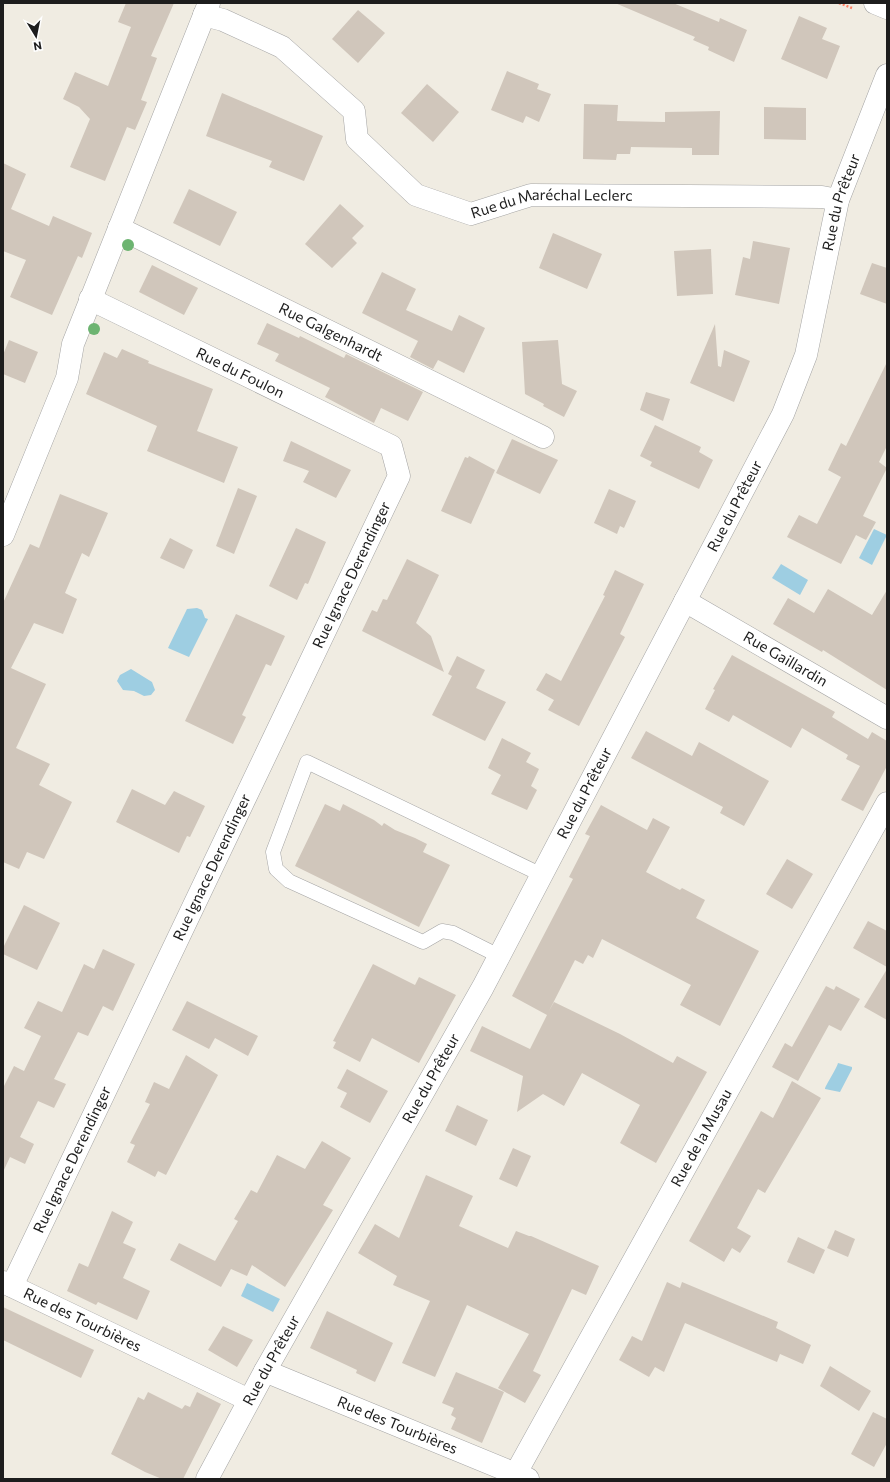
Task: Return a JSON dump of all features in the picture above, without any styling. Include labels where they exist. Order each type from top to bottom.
[{"type":"street","points":[[875,3],[887,8]]},
{"type":"street","points":[[3,535],[11,493],[67,378],[73,344],[206,9]]},
{"type":"street","name":"Rue du Maréchal Leclerc","points":[[206,9],[223,20],[282,47],[354,111],[357,139],[416,195],[471,214],[531,195],[822,197],[838,200]]},
{"type":"street","name":"Rue du Prêteur","points":[[206,1479],[265,1371],[499,956],[783,414],[806,355],[838,200],[887,75]]},
{"type":"street","name":"Rue Galgenhardt","points":[[119,228],[543,436]]},
{"type":"street","name":"Rue du Foulon","points":[[90,299],[391,446]]},
{"type":"street","name":"Rue Ignace Derendinger","points":[[7,1284],[399,476],[391,446]]},
{"type":"street","name":"Rue Gaillardin","points":[[685,601],[887,718]]},
{"type":"street","name":"Rue de la Musau","points":[[522,1476],[887,804]]},
{"type":"street","name":"Rue des Tourbières","points":[[7,1284],[249,1400]]},
{"type":"street","name":"Rue des Tourbières","points":[[265,1371],[522,1476]]},
{"type":"lane","points":[[499,956],[453,932],[442,931],[423,942],[289,881],[276,869],[273,852],[307,762],[542,875]]},
{"type":"water","points":[[874,529],[887,535],[872,565],[859,558]]},
{"type":"water","points":[[781,564],[808,580],[800,595],[772,578]]},
{"type":"water","points":[[197,608],[202,610],[205,618],[208,619],[189,657],[168,648],[187,609]]},
{"type":"water","points":[[131,669],[152,682],[155,690],[151,695],[144,696],[134,691],[123,690],[117,681],[120,675]]},
{"type":"water","points":[[838,1063],[852,1067],[852,1069],[840,1092],[825,1089],[835,1070]]},
{"type":"water","points":[[247,1283],[280,1299],[273,1312],[241,1296]]},
{"type":"building","points":[[126,3],[174,3],[151,56],[157,58],[141,100],[147,102],[135,130],[127,127],[105,181],[70,167],[90,119],[79,107],[63,99],[75,72],[108,86],[131,27],[118,22]]},
{"type":"building","points":[[615,3],[673,3],[719,22],[720,18],[747,30],[734,62],[708,50],[709,47],[693,40],[695,37]]},
{"type":"building","points":[[358,10],[385,33],[358,63],[332,39]]},
{"type":"building","points":[[799,16],[827,28],[822,39],[840,46],[827,79],[781,59]]},
{"type":"building","points":[[507,71],[539,84],[537,89],[551,94],[539,122],[526,116],[523,123],[491,110]]},
{"type":"building","points":[[427,84],[459,112],[433,142],[401,113]]},
{"type":"building","points":[[222,93],[323,136],[304,181],[269,167],[272,161],[206,136]]},
{"type":"building","points":[[584,104],[618,105],[617,121],[665,122],[665,112],[720,111],[719,155],[692,155],[692,148],[631,147],[630,154],[617,154],[616,160],[583,159]]},
{"type":"building","points":[[764,107],[806,108],[806,140],[764,139]]},
{"type":"building","points":[[3,163],[26,174],[11,209],[49,226],[53,216],[92,233],[82,258],[78,256],[52,315],[10,297],[26,260],[3,251]]},
{"type":"building","points":[[189,189],[237,212],[220,246],[173,223]]},
{"type":"building","points":[[340,204],[364,226],[352,238],[357,243],[332,268],[305,244]]},
{"type":"building","points":[[553,233],[602,254],[587,289],[539,268]]},
{"type":"building","points":[[753,241],[790,248],[779,304],[735,295],[743,257],[750,259]]},
{"type":"building","points":[[711,249],[713,294],[677,296],[674,251]]},
{"type":"building","points":[[872,263],[887,268],[887,304],[860,294]]},
{"type":"building","points":[[152,265],[198,288],[184,315],[139,292]]},
{"type":"building","points":[[382,272],[416,289],[406,310],[452,331],[459,315],[485,328],[464,373],[438,360],[433,369],[410,357],[418,341],[362,313]]},
{"type":"building","points":[[267,323],[299,338],[300,336],[344,358],[346,354],[423,392],[408,421],[381,408],[374,423],[325,397],[330,388],[275,361],[279,354],[257,344]]},
{"type":"building","points":[[715,324],[718,366],[721,367],[724,350],[750,361],[734,402],[690,383]]},
{"type":"building","points":[[9,340],[38,352],[25,383],[3,374],[3,355]]},
{"type":"building","points":[[558,340],[562,384],[577,391],[564,417],[525,394],[522,342]]},
{"type":"building","points":[[122,349],[149,361],[148,363],[213,389],[197,431],[238,447],[224,483],[147,451],[157,426],[86,394],[104,352],[117,358]]},
{"type":"building","points":[[887,362],[887,446],[879,462],[887,468],[863,516],[876,522],[866,540],[856,535],[841,564],[787,537],[799,515],[817,524],[841,477],[828,470],[841,443],[846,446]]},
{"type":"building","points":[[646,392],[670,399],[663,421],[640,410]]},
{"type":"building","points":[[655,425],[701,447],[699,452],[713,460],[699,489],[650,466],[652,462],[640,456]]},
{"type":"building","points":[[512,439],[558,460],[540,494],[496,473]]},
{"type":"building","points":[[291,441],[351,470],[336,498],[303,482],[309,471],[283,461]]},
{"type":"building","points":[[469,456],[495,470],[471,524],[441,511],[465,457],[468,458]]},
{"type":"building","points":[[238,488],[257,496],[234,554],[216,546]]},
{"type":"building","points":[[609,489],[636,501],[624,528],[620,526],[617,534],[594,523]]},
{"type":"building","points":[[60,494],[108,513],[89,557],[82,553],[65,593],[77,599],[63,634],[34,623],[11,668],[46,684],[16,748],[50,764],[39,785],[72,802],[44,859],[27,852],[19,869],[3,862],[3,603],[30,544],[39,548]]},
{"type":"building","points":[[296,528],[326,542],[308,584],[305,583],[297,600],[269,586]]},
{"type":"building","points":[[170,538],[193,550],[184,569],[160,558]]},
{"type":"building","points":[[407,559],[439,575],[416,623],[431,636],[444,672],[362,631],[372,610],[377,612],[383,599],[387,600]]},
{"type":"building","points":[[615,570],[644,584],[620,634],[625,637],[579,726],[548,710],[554,700],[536,690],[546,673],[561,681],[605,596],[603,595]]},
{"type":"building","points":[[828,589],[872,615],[887,590],[887,690],[823,650],[822,652],[773,624],[788,598],[814,613]]},
{"type":"building","points":[[236,614],[285,636],[271,666],[266,664],[242,715],[246,717],[233,744],[185,721]]},
{"type":"building","points":[[732,655],[835,712],[832,717],[868,739],[872,732],[887,741],[887,766],[863,811],[841,800],[860,766],[846,759],[848,755],[802,728],[791,748],[733,715],[729,722],[705,709],[715,690],[713,689]]},
{"type":"building","points":[[457,656],[485,670],[476,688],[506,702],[485,741],[432,715],[452,676],[448,674]]},
{"type":"building","points":[[646,731],[692,756],[699,742],[769,781],[744,826],[720,813],[723,807],[631,758]]},
{"type":"building","points":[[502,738],[531,753],[526,762],[539,769],[531,786],[537,790],[527,810],[491,794],[501,775],[488,768]]},
{"type":"building","points":[[132,789],[165,805],[174,791],[205,806],[190,837],[187,836],[179,853],[116,822]]},
{"type":"building","points":[[325,804],[340,811],[343,804],[374,820],[382,826],[384,823],[395,830],[415,838],[427,844],[423,852],[450,865],[419,927],[295,866]]},
{"type":"building","points":[[601,805],[647,830],[653,818],[670,827],[646,872],[680,890],[682,888],[705,900],[696,918],[759,951],[720,1026],[680,1005],[691,985],[602,939],[593,958],[588,955],[583,964],[575,960],[549,1011],[554,1002],[620,1034],[673,1063],[677,1056],[707,1072],[656,1163],[620,1143],[640,1105],[582,1073],[564,1106],[543,1094],[517,1112],[523,1076],[470,1051],[482,1026],[530,1049],[547,1015],[512,996],[573,879],[569,877],[590,836],[585,834]]},
{"type":"building","points":[[787,859],[813,874],[792,909],[766,894]]},
{"type":"building","points":[[24,905],[60,923],[37,970],[3,954],[3,948]]},
{"type":"building","points":[[868,921],[887,931],[887,967],[853,948]]},
{"type":"building","points":[[103,949],[135,964],[113,1011],[103,1006],[88,1036],[78,1032],[54,1079],[66,1084],[54,1108],[38,1101],[20,1137],[34,1144],[25,1164],[10,1157],[3,1172],[3,1088],[14,1066],[24,1071],[41,1036],[24,1028],[38,1001],[62,1012],[84,964],[94,969]]},
{"type":"building","points":[[373,964],[415,985],[419,977],[456,995],[419,1063],[372,1038],[360,1062],[333,1048],[336,1042],[333,1041]]},
{"type":"building","points":[[887,969],[887,1020],[864,1007]]},
{"type":"building","points":[[826,986],[834,990],[836,986],[860,999],[841,1031],[829,1025],[798,1081],[772,1067],[785,1043],[792,1047]]},
{"type":"building","points":[[187,1001],[258,1036],[248,1056],[215,1038],[209,1049],[172,1030]]},
{"type":"building","points":[[186,1055],[218,1075],[166,1175],[158,1171],[155,1177],[127,1162],[135,1145],[130,1143],[150,1104],[145,1102],[154,1082],[169,1089]]},
{"type":"building","points":[[347,1069],[388,1091],[370,1123],[340,1107],[347,1093],[337,1088]]},
{"type":"building","points":[[792,1081],[821,1098],[765,1193],[758,1189],[737,1228],[751,1236],[740,1253],[732,1248],[724,1262],[689,1241],[761,1111],[773,1118]]},
{"type":"building","points":[[457,1105],[488,1120],[476,1146],[445,1131]]},
{"type":"building","points":[[322,1141],[351,1158],[323,1205],[333,1210],[285,1287],[252,1265],[247,1276],[231,1269],[221,1287],[170,1260],[179,1243],[215,1261],[238,1221],[234,1219],[251,1190],[257,1193],[277,1155],[305,1169]]},
{"type":"building","points":[[513,1148],[531,1156],[517,1187],[499,1179]]},
{"type":"building","points":[[426,1175],[473,1196],[459,1226],[508,1248],[516,1231],[531,1236],[599,1266],[586,1295],[572,1289],[533,1371],[541,1375],[525,1403],[498,1388],[529,1334],[467,1305],[435,1377],[402,1363],[430,1301],[393,1285],[397,1276],[358,1253],[375,1224],[399,1238]]},
{"type":"building","points":[[112,1211],[133,1222],[123,1243],[136,1249],[123,1278],[150,1291],[137,1320],[98,1302],[96,1305],[67,1291],[79,1263],[88,1267]]},
{"type":"building","points":[[835,1230],[855,1239],[848,1257],[827,1248]]},
{"type":"building","points":[[798,1237],[825,1250],[814,1274],[787,1262]]},
{"type":"building","points":[[667,1282],[680,1288],[682,1282],[778,1322],[776,1328],[811,1345],[803,1364],[780,1354],[777,1362],[685,1323],[664,1372],[655,1367],[649,1377],[619,1360],[632,1336],[642,1341]]},
{"type":"building","points":[[3,1307],[94,1350],[81,1378],[3,1340]]},
{"type":"building","points":[[327,1311],[393,1343],[375,1382],[356,1373],[357,1370],[310,1348]]},
{"type":"building","points":[[223,1326],[253,1340],[237,1367],[208,1350]]},
{"type":"building","points":[[830,1366],[871,1391],[859,1411],[820,1386]]},
{"type":"building","points":[[456,1372],[504,1392],[482,1443],[451,1429],[456,1418],[451,1415],[454,1408],[442,1403]]},
{"type":"building","points":[[148,1392],[182,1409],[185,1405],[190,1407],[197,1392],[221,1404],[183,1479],[162,1479],[111,1454],[138,1397],[144,1400]]},
{"type":"building","points":[[873,1412],[887,1419],[887,1443],[874,1467],[851,1454]]}]
